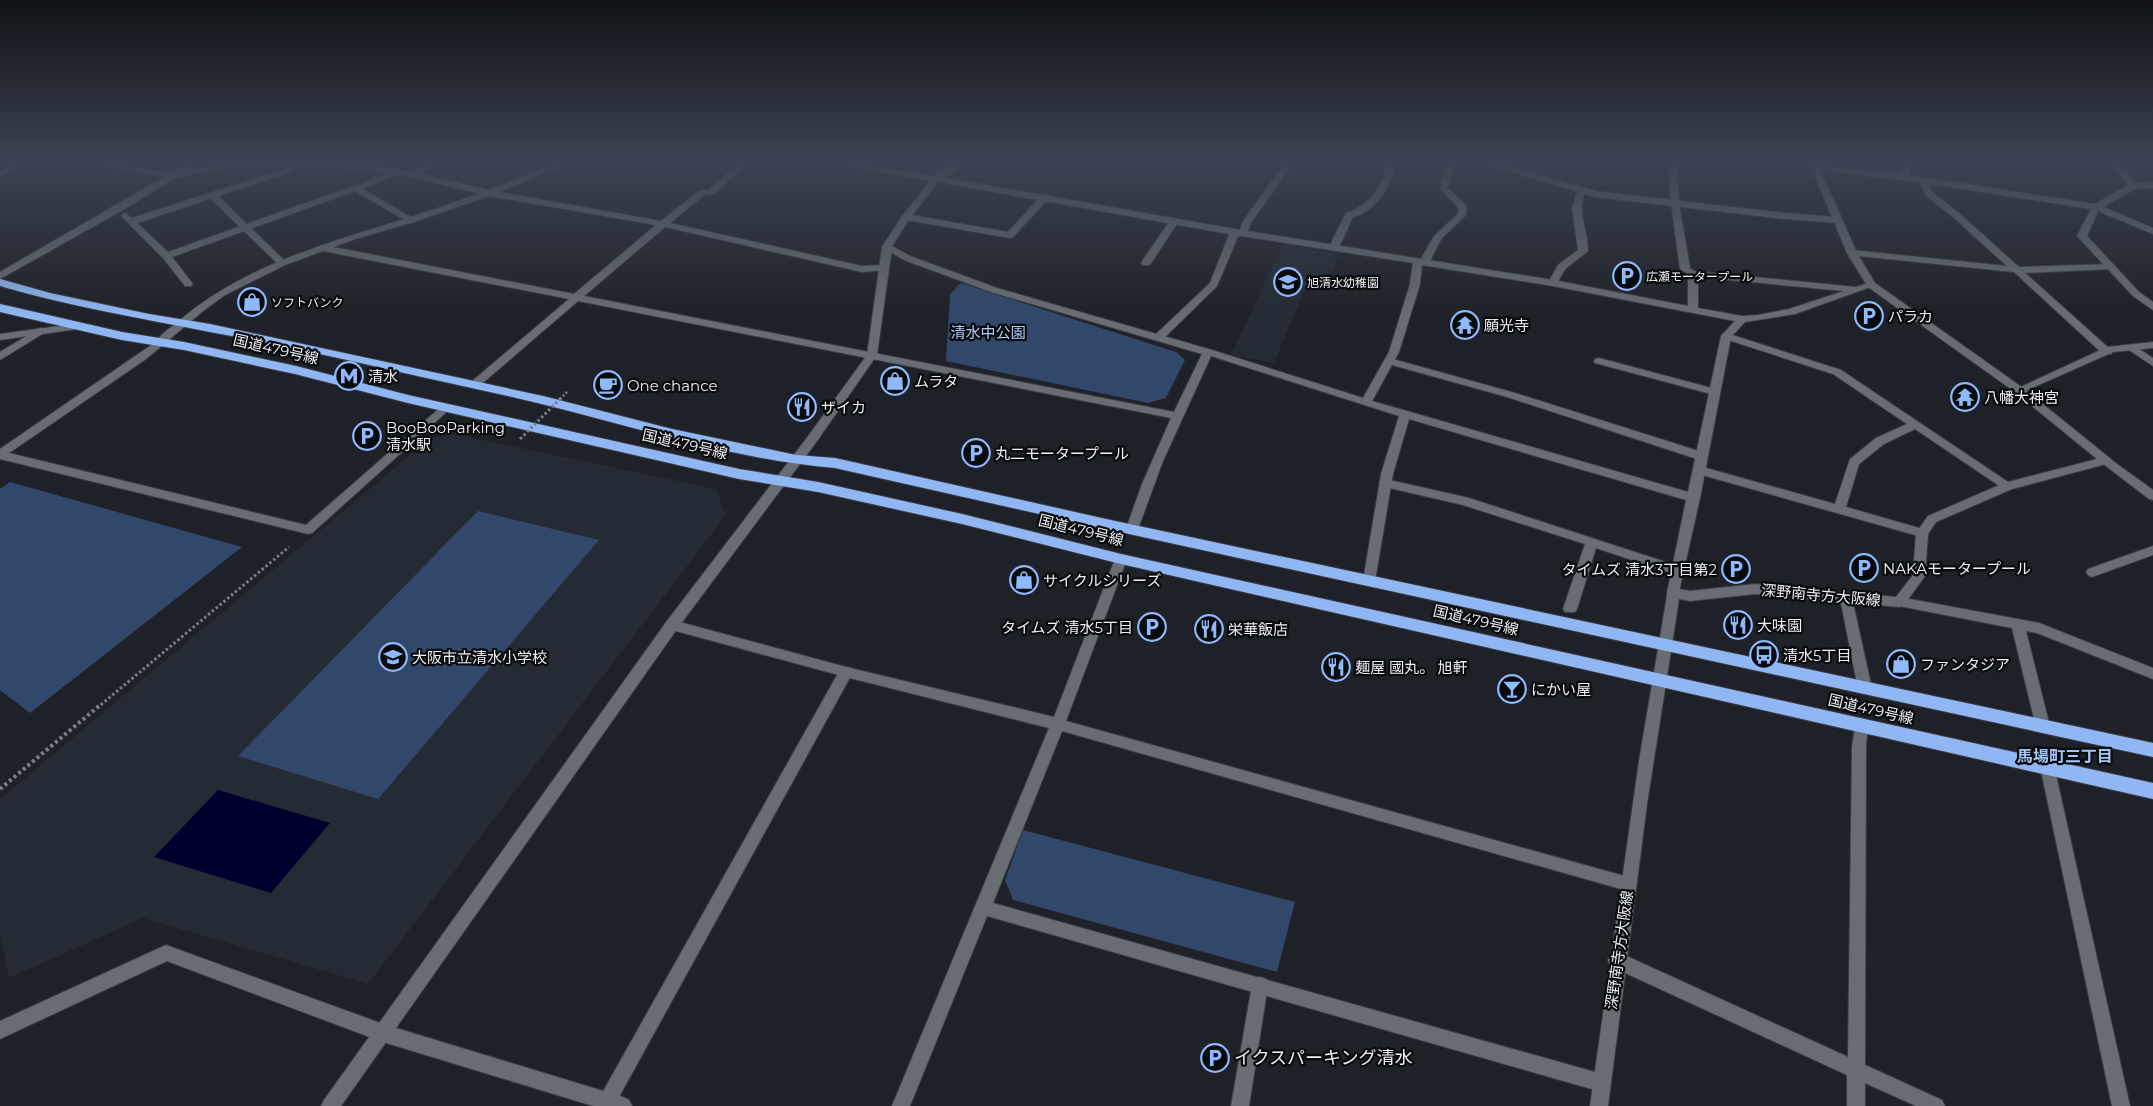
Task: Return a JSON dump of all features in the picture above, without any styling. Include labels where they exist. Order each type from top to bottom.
[{"type":"highway","name":"国道479号線","points":[[0,282],[48,296],[149,318],[182,323],[543,400],[672,433],[796,460],[835,463],[2043,728],[2153,750]]},
{"type":"highway","name":"国道479号線","points":[[0,308],[296,370],[446,408],[739,474],[962,518],[1121,559],[2153,791]]},
{"type":"street","points":[[0,276],[113,212]]},
{"type":"street","points":[[120,212],[166,256],[188,284]]},
{"type":"street","points":[[130,222],[162,212]]},
{"type":"street","points":[[229,212],[282,263]]},
{"type":"street","points":[[166,256],[290,212]]},
{"type":"street","points":[[397,212],[411,220]]},
{"type":"street","points":[[0,454],[142,357],[182,323],[222,293],[282,263],[435,212]]},
{"type":"street","points":[[593,212],[663,224],[862,269],[883,268]]},
{"type":"street","points":[[474,385],[679,212]]},
{"type":"street","points":[[330,1106],[672,625],[872,355],[887,246],[910,212]]},
{"type":"street","points":[[906,217],[1010,235],[1032,212]]},
{"type":"street","points":[[1124,212],[1239,232],[1422,260],[1742,319],[1770,316],[1816,304],[1870,285]]},
{"type":"street","points":[[1158,338],[1214,284],[1239,232],[1255,212]]},
{"type":"street","points":[[1334,247],[1348,216],[1360,212]]},
{"type":"street","points":[[1366,402],[1394,352],[1422,260],[1437,238],[1462,215],[1462,212]]},
{"type":"street","points":[[1553,283],[1561,267],[1584,250],[1584,240],[1576,212]]},
{"type":"street","points":[[1676,212],[1685,269],[1693,274],[1857,289]]},
{"type":"street","points":[[1748,212],[1837,220]]},
{"type":"street","points":[[1833,212],[1870,285],[2019,390],[2153,496]]},
{"type":"street","points":[[1952,212],[2107,352]]},
{"type":"street","points":[[2094,212],[2082,236],[2136,294],[2153,307]]},
{"type":"street","points":[[2107,212],[2153,231]]},
{"type":"street","points":[[1146,263],[1174,221]]},
{"type":"street","points":[[887,246],[907,258],[994,290],[1208,352],[1366,402],[1694,498]]},
{"type":"street","points":[[323,248],[1178,416]]},
{"type":"street","points":[[1852,252],[2018,270],[2110,266]]},
{"type":"street","points":[[1692,309],[1693,274]]},
{"type":"street","points":[[1673,593],[1726,336],[1742,319]]},
{"type":"street","points":[[0,337],[80,326]]},
{"type":"street","points":[[0,357],[40,331]]},
{"type":"street","points":[[1726,336],[1837,372],[2008,486]]},
{"type":"street","points":[[2019,390],[2111,349],[2153,345]]},
{"type":"street","points":[[2133,348],[2153,363]]},
{"type":"street","points":[[1132,529],[1138,508],[1208,352]]},
{"type":"street","points":[[1389,361],[1511,395],[1701,456]]},
{"type":"street","points":[[1599,362],[1715,392]]},
{"type":"street","points":[[0,454],[308,530],[446,408]]},
{"type":"street","points":[[1369,581],[1385,483],[1405,413]]},
{"type":"street","points":[[1839,511],[1854,462],[1880,441],[1916,424]]},
{"type":"street","points":[[1699,470],[1922,533],[1932,519],[2008,486],[2106,460]]},
{"type":"street","points":[[1385,483],[1465,501],[1677,570]]},
{"type":"street","name":"深野南寺方大阪線","points":[[1599,1106],[1616,960],[1656,699],[1667,646],[1673,593],[1690,596],[1755,589],[1899,602],[1919,576],[1922,533]]},
{"type":"street","points":[[1570,609],[1592,541]]},
{"type":"street","points":[[2092,572],[2153,550]]},
{"type":"street","points":[[901,1106],[1058,724],[1121,559]]},
{"type":"street","points":[[1846,598],[1866,688]]},
{"type":"street","points":[[1899,602],[2039,628],[2153,674]]},
{"type":"street","points":[[2018,624],[2043,728]]},
{"type":"street","points":[[672,625],[846,672],[1058,724],[1628,884]]},
{"type":"street","points":[[0,1030],[166,953],[383,1033],[615,1104],[846,672]]},
{"type":"street","points":[[1856,1106],[1858,747],[1861,724]]},
{"type":"street","points":[[2047,766],[2121,1106]]},
{"type":"street","points":[[982,907],[1602,1083]]},
{"type":"street","points":[[1616,960],[1936,1106]]},
{"type":"street","points":[[1240,1106],[1260,985]]},
{"type":"path","points":[[520,439],[567,392]]},
{"type":"path","points":[[0,789],[308,530]]},
{"type":"shaded area","points":[[1283,244],[1339,254],[1332,274],[1328,273],[1321,292],[1305,289],[1274,363],[1231,355]]},
{"type":"shaded area","name":"大阪市立清水小学校","points":[[449,433],[716,489],[726,515],[368,984],[143,918],[9,978],[0,934],[0,799],[429,439]]},
{"type":"shaded area","points":[[218,790],[330,823],[271,893],[154,857]]},
{"type":"green space","name":"清水中公園","points":[[961,283],[1176,352],[1185,360],[1166,398],[1148,403],[946,361],[950,294]]},
{"type":"green space","points":[[10,482],[242,547],[30,713],[0,690],[0,489]]},
{"type":"green space","points":[[478,511],[599,540],[378,799],[238,756]]},
{"type":"green space","points":[[1023,830],[1295,902],[1277,972],[1013,900],[1005,880]]},
{"type":"place","name":"広瀬モータープール","points":[[1627,276]]},
{"type":"place","name":"旭清水幼稚園","points":[[1288,282]]},
{"type":"place","name":"ソフトバンク","points":[[252,302]]},
{"type":"place","name":"パラカ","points":[[1869,316]]},
{"type":"place","name":"願光寺","points":[[1465,325]]},
{"type":"place","name":"清水","points":[[349,376]]},
{"type":"place","name":"ムラタ","points":[[895,381]]},
{"type":"place","name":"One chance","points":[[608,385]]},
{"type":"place","name":"八幡大神宮","points":[[1965,397]]},
{"type":"place","name":"ザイカ","points":[[802,407]]},
{"type":"place","name":"BooBooParking 清水駅","points":[[367,436]]},
{"type":"place","name":"丸二モータープール","points":[[976,453]]},
{"type":"place","name":"NAKAモータープール","points":[[1864,568]]},
{"type":"place","name":"タイムズ 清水3丁目第2","points":[[1736,569]]},
{"type":"place","name":"サイクルシリーズ","points":[[1024,580]]},
{"type":"place","name":"大味園","points":[[1738,625]]},
{"type":"place","name":"タイムズ 清水5丁目","points":[[1152,627]]},
{"type":"place","name":"栄華飯店","points":[[1209,629]]},
{"type":"place","name":"清水5丁目","points":[[1764,655]]},
{"type":"place","name":"大阪市立清水小学校","points":[[393,657]]},
{"type":"place","name":"ファンタジア","points":[[1901,664]]},
{"type":"place","name":"麺屋 國丸。 旭軒","points":[[1336,667]]},
{"type":"place","name":"にかい屋","points":[[1512,689]]},
{"type":"place","name":"イクスパーキング清水","points":[[1215,1058]]},
{"type":"district","name":"馬場町三丁目","points":[[2065,756]]}]
